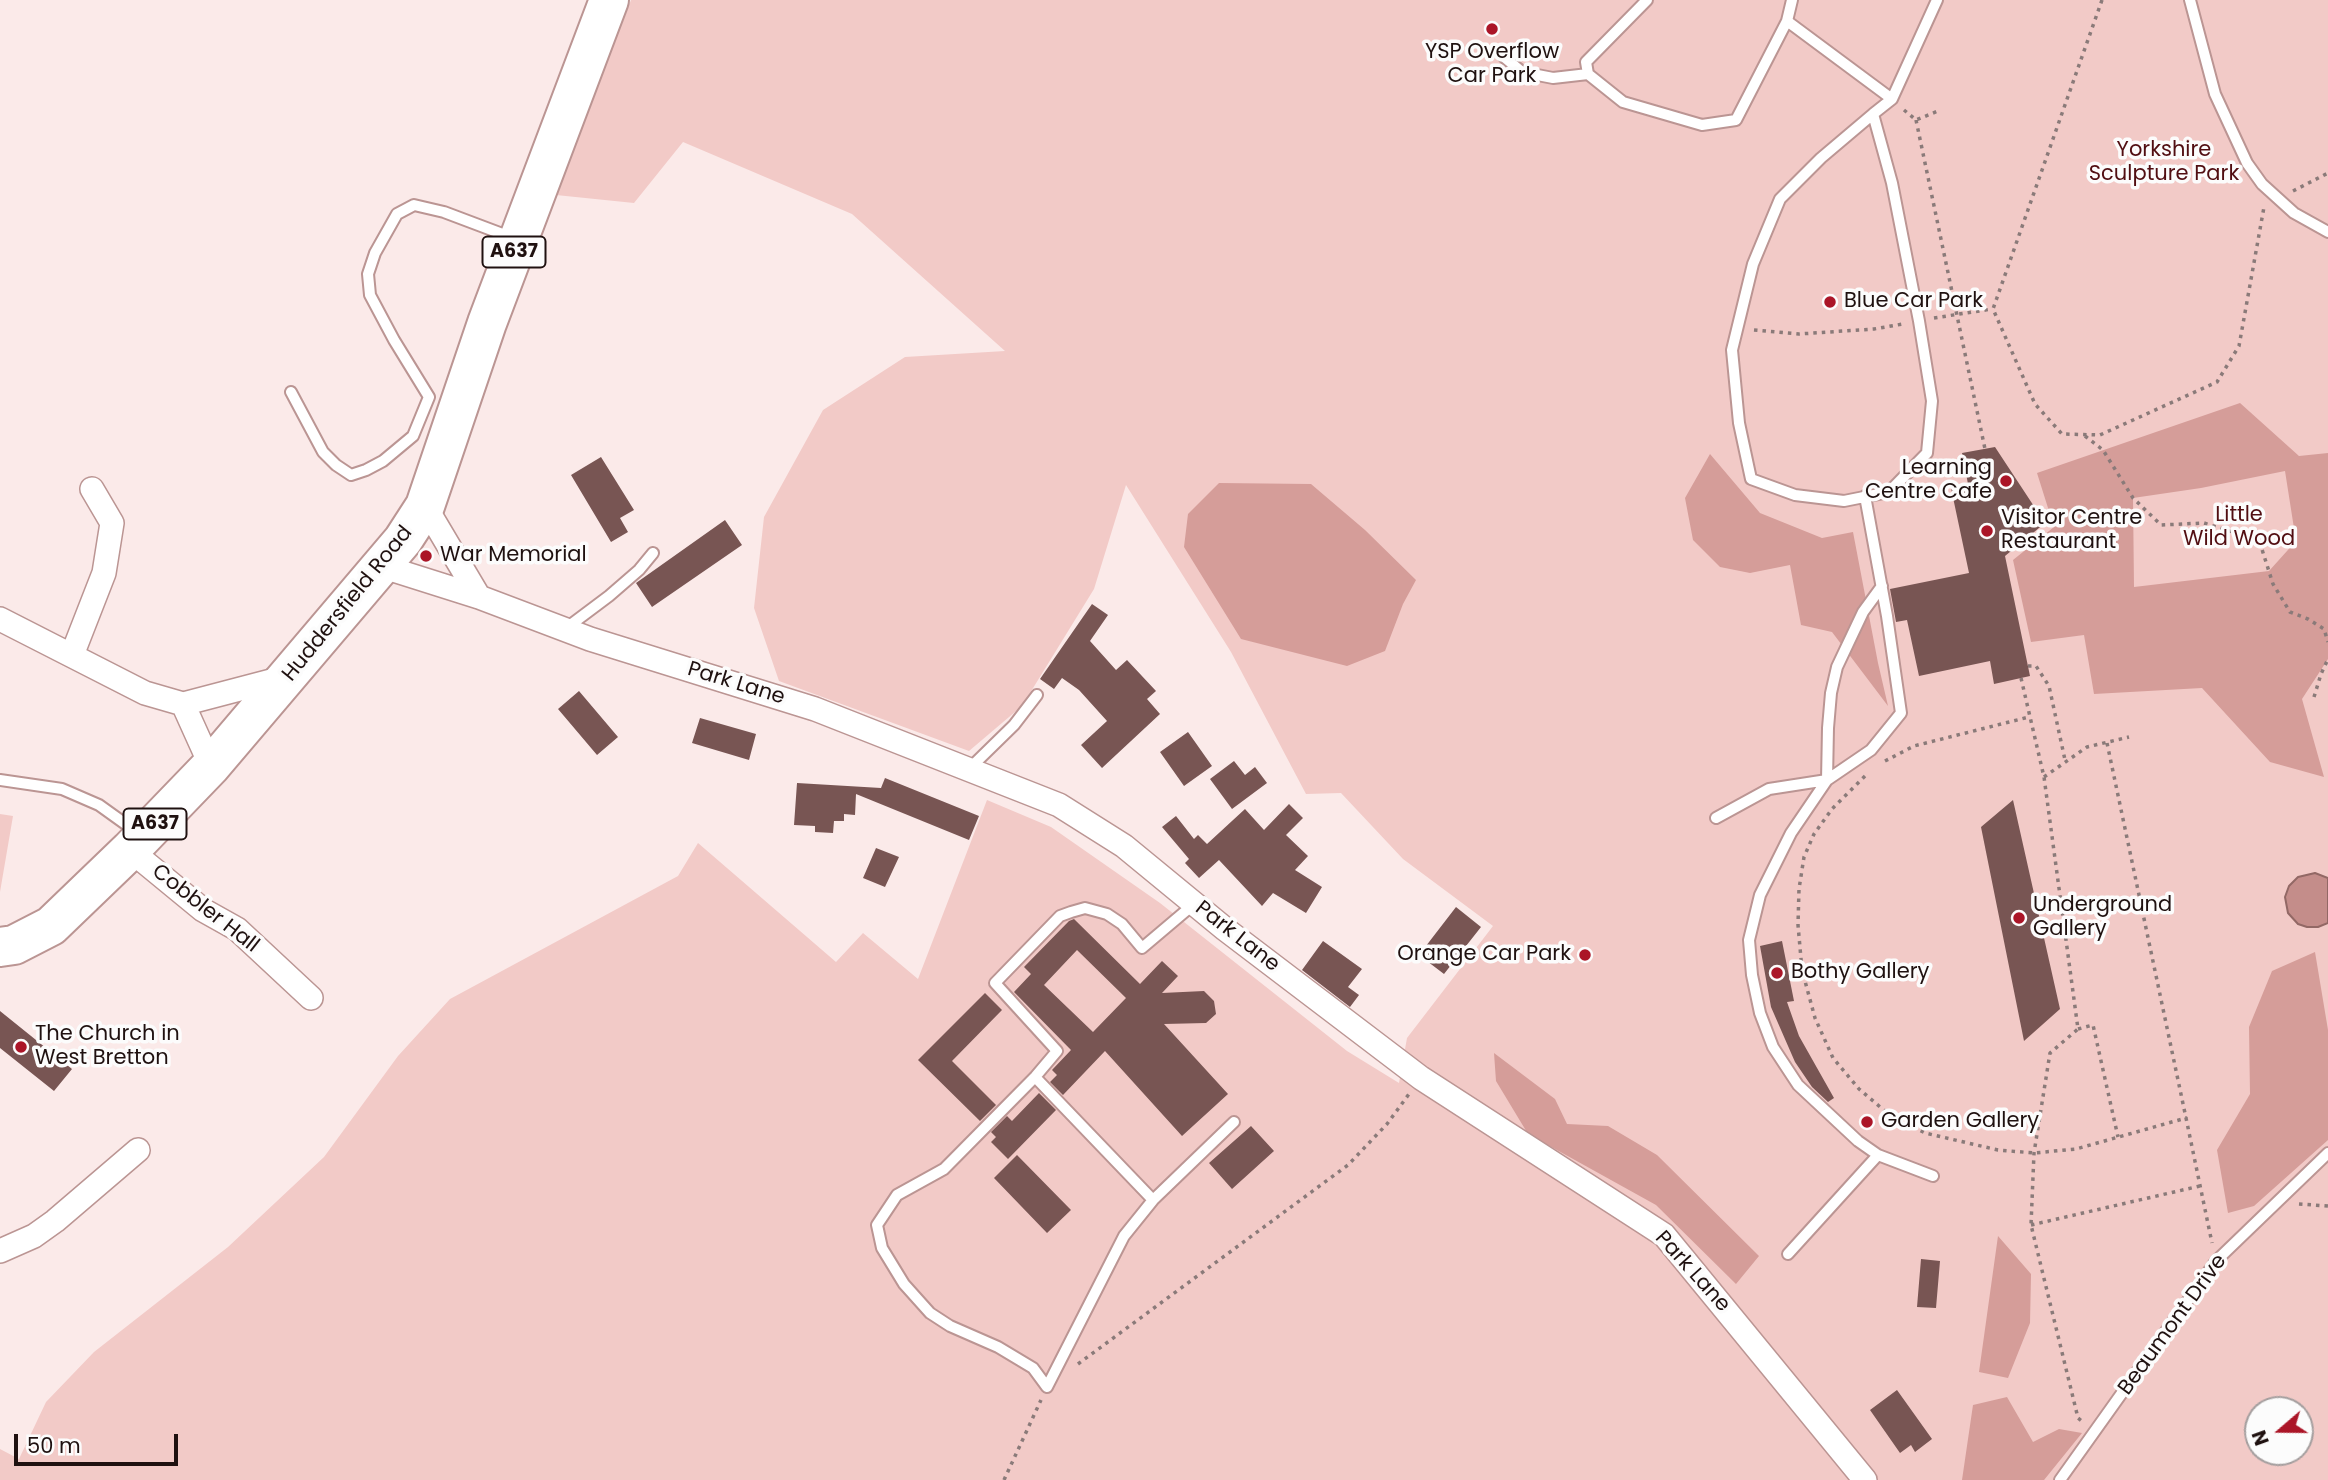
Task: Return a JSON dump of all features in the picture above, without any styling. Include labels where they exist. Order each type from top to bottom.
[{"type":"highway","name":"Huddersfield Road","points":[[5,951],[51,926],[211,766],[403,540],[425,506],[487,323],[609,0]]},
{"type":"street","points":[[72,655],[104,573],[112,523],[92,489]]},
{"type":"street","points":[[425,506],[479,597]]},
{"type":"street","name":"Park Lane","points":[[381,566],[479,597],[565,629],[815,709],[1059,805],[1124,846],[1364,1037],[1421,1078],[1664,1235],[1866,1480]]},
{"type":"street","points":[[0,619],[145,693],[183,704],[290,676]]},
{"type":"street","points":[[183,704],[211,766]]},
{"type":"street","name":"Cobbler Hall","points":[[136,843],[202,909],[237,929],[311,998]]},
{"type":"street","points":[[0,1251],[34,1236],[55,1221],[138,1150]]},
{"type":"lane","points":[[1647,0],[1586,62],[1588,74],[1623,102],[1702,125],[1736,120],[1787,21],[1792,0]]},
{"type":"lane","points":[[1873,114],[1892,183],[1932,401],[1927,453],[1889,492],[1844,500],[1795,495],[1751,479],[1740,424],[1732,350],[1753,264],[1780,200],[1821,158],[1873,114],[1892,99],[1937,0]]},
{"type":"lane","points":[[2190,0],[2215,94],[2247,163],[2262,184],[2294,213],[2328,232]]},
{"type":"lane","points":[[1787,21],[1892,99]]},
{"type":"lane","points":[[1504,57],[1522,72],[1553,78],[1588,74]]},
{"type":"lane","points":[[292,392],[323,452],[336,465],[351,475],[383,461],[413,436],[429,397],[370,295],[368,274],[375,253],[397,214],[415,205],[444,212],[518,240]]},
{"type":"lane","points":[[1865,496],[1901,713],[1871,750],[1827,780],[1791,833],[1760,895],[1749,940],[1752,975],[1760,1013],[1773,1047],[1798,1085],[1858,1141],[1878,1155],[1933,1176]]},
{"type":"lane","points":[[565,629],[609,596],[653,553]]},
{"type":"lane","points":[[1827,780],[1831,693],[1837,667],[1863,612],[1882,586]]},
{"type":"lane","points":[[969,769],[1014,725],[1037,695]]},
{"type":"lane","points":[[0,780],[62,789],[99,804],[136,843]]},
{"type":"lane","points":[[1716,818],[1769,789],[1827,780]]},
{"type":"lane","points":[[1194,904],[1142,948],[1122,925],[1107,914],[1085,908],[1060,916],[995,983],[1057,1051],[944,1169],[897,1195],[877,1225],[882,1248],[904,1284],[930,1313],[950,1326],[998,1347],[1033,1367],[1047,1387],[1124,1236],[1153,1200],[1234,1122]]},
{"type":"lane","points":[[1035,1077],[1153,1200]]},
{"type":"lane","name":"Beaumont Drive","points":[[2060,1480],[2216,1261],[2328,1153]]},
{"type":"lane","points":[[1788,1254],[1878,1155]]},
{"type":"path","points":[[2102,0],[1993,309],[2035,404],[2062,434],[2100,435],[2217,382],[2239,345],[2263,207],[2328,173]]},
{"type":"path","points":[[1892,99],[1916,120],[1985,449]]},
{"type":"path","points":[[1916,120],[1938,111]]},
{"type":"path","points":[[1737,329],[1799,334],[1874,329],[1993,309]]},
{"type":"path","points":[[2083,435],[2103,450],[2133,498],[2161,525],[2204,523],[2259,540],[2273,584],[2290,612],[2324,629],[2328,642]]},
{"type":"path","points":[[2314,697],[2320,674],[2328,659]]},
{"type":"path","points":[[2028,666],[2036,666],[2049,686],[2065,760]]},
{"type":"path","points":[[2021,678],[2044,777],[2078,1029]]},
{"type":"path","points":[[1877,765],[1914,746],[2029,717]]},
{"type":"path","points":[[2044,777],[2087,747],[2129,737]]},
{"type":"path","points":[[2107,743],[2216,1261]]},
{"type":"path","points":[[1869,772],[1832,809],[1814,834],[1804,858],[1799,889],[1798,925],[1802,970],[1820,1028],[1833,1058],[1859,1089],[1886,1112],[1925,1133],[1998,1150],[2034,1153],[2076,1150],[2186,1118]]},
{"type":"path","points":[[2095,1433],[2078,1418],[2031,1225],[2034,1153],[2050,1053],[2078,1029],[2093,1024],[2118,1137]]},
{"type":"path","points":[[1004,1480],[1047,1387],[1348,1165],[1387,1124],[1421,1078]]},
{"type":"path","points":[[2031,1225],[2200,1186]]},
{"type":"path","points":[[2276,1202],[2328,1206]]},
{"type":"green space","points":[[631,0],[2328,0],[2328,1480],[0,1480],[0,1449],[19,1459],[46,1402],[94,1352],[228,1247],[324,1157],[398,1056],[450,999],[678,876],[698,843],[836,962],[863,933],[918,979],[987,800],[1051,827],[1160,903],[1347,1051],[1399,1083],[1407,1038],[1493,926],[1403,859],[1341,793],[1306,794],[1231,652],[1126,485],[1094,589],[1022,706],[969,751],[779,681],[754,608],[764,517],[823,410],[905,357],[1005,351],[852,214],[683,142],[634,203],[556,195]]},
{"type":"green space","points":[[0,814],[13,816],[0,892]]},
{"type":"shaded area","points":[[2240,403],[2299,456],[2328,453],[2328,659],[2302,699],[2324,777],[2270,762],[2202,688],[2094,694],[2084,635],[2031,642],[2013,560],[2054,527],[2037,473]],"holes":[[[2285,471],[2296,541],[2269,571],[2134,587],[2133,498]]]},
{"type":"shaded area","points":[[1710,454],[1760,513],[1822,538],[1853,532],[1888,706],[1832,632],[1801,625],[1790,565],[1750,573],[1720,567],[1693,540],[1685,498]]},
{"type":"shaded area","points":[[1219,483],[1311,484],[1365,530],[1416,580],[1403,604],[1385,651],[1347,666],[1241,639],[1184,547],[1188,514]]},
{"type":"shaded area","points":[[2315,873],[2328,878],[2328,923],[2307,927],[2298,924],[2288,913],[2285,897],[2289,886],[2298,877]]},
{"type":"shaded area","points":[[2315,952],[2328,1030],[2328,1140],[2254,1206],[2228,1213],[2217,1150],[2250,1094],[2249,1027],[2272,971]]},
{"type":"shaded area","points":[[1494,1053],[1555,1099],[1567,1124],[1608,1126],[1657,1155],[1759,1256],[1736,1284],[1656,1205],[1528,1134],[1496,1081]]},
{"type":"shaded area","points":[[1998,1236],[2031,1274],[2030,1323],[2008,1378],[1979,1372]]},
{"type":"shaded area","points":[[2007,1397],[2033,1442],[2059,1429],[2082,1433],[2044,1480],[1962,1480],[1973,1405]]},
{"type":"building","points":[[1995,447],[2045,523],[2005,556],[2030,676],[1994,684],[1990,661],[1919,676],[1907,620],[1896,622],[1890,589],[1969,573],[1951,488],[1968,484],[1962,453]]},
{"type":"building","points":[[601,457],[634,510],[620,518],[628,532],[611,542],[571,475]]},
{"type":"building","points":[[725,520],[742,545],[652,607],[636,583]]},
{"type":"building","points":[[1092,604],[1108,615],[1090,641],[1116,670],[1127,660],[1156,691],[1147,699],[1160,714],[1102,768],[1081,745],[1107,721],[1079,690],[1062,678],[1054,689],[1040,679]]},
{"type":"building","points":[[579,691],[618,737],[597,755],[558,709]]},
{"type":"building","points":[[700,718],[756,734],[749,760],[692,743]]},
{"type":"building","points":[[1188,732],[1212,766],[1184,786],[1160,752]]},
{"type":"building","points":[[1234,761],[1245,775],[1255,767],[1267,783],[1232,809],[1210,779]]},
{"type":"building","points":[[885,778],[979,816],[969,840],[856,794],[855,815],[844,814],[844,821],[834,821],[833,833],[815,832],[815,826],[794,825],[797,783],[881,788]]},
{"type":"building","name":"Underground Gallery","points":[[2013,800],[2060,1009],[2024,1041],[1981,827]]},
{"type":"building","points":[[1289,804],[1303,818],[1286,835],[1308,856],[1295,870],[1322,887],[1306,913],[1273,893],[1262,906],[1219,860],[1199,878],[1185,863],[1189,859],[1162,827],[1176,816],[1194,839],[1198,835],[1207,844],[1245,809],[1264,830]]},
{"type":"building","points":[[876,848],[899,857],[885,887],[863,878]]},
{"type":"building","points":[[1456,907],[1481,927],[1444,974],[1419,955]]},
{"type":"building","points":[[1074,919],[1140,984],[1162,961],[1178,976],[1162,993],[1204,991],[1214,1001],[1216,1014],[1206,1023],[1164,1024],[1228,1094],[1182,1136],[1105,1051],[1063,1095],[1050,1082],[1057,1075],[1052,1070],[1071,1050],[1014,992],[1031,974],[1024,967]],"holes":[[[1077,950],[1126,998],[1093,1032],[1044,985]]]},
{"type":"building","points":[[1323,941],[1362,969],[1348,987],[1359,995],[1350,1007],[1302,970]]},
{"type":"building","points":[[1782,941],[1794,1001],[1787,1002],[1799,1036],[1834,1098],[1828,1102],[1812,1087],[1795,1062],[1771,1007],[1760,946]]},
{"type":"building","points":[[985,993],[1002,1010],[952,1061],[996,1105],[980,1121],[918,1060]]},
{"type":"building","points":[[0,1011],[72,1069],[54,1091],[0,1048]]},
{"type":"building","points":[[1039,1093],[1056,1110],[1008,1159],[991,1142],[996,1137],[991,1132],[1007,1116],[1012,1121]]},
{"type":"building","points":[[1251,1126],[1274,1151],[1232,1189],[1209,1163]]},
{"type":"building","points":[[1017,1155],[1071,1210],[1047,1233],[994,1178]]},
{"type":"building","points":[[1921,1259],[1940,1261],[1936,1308],[1917,1307]]},
{"type":"building","points":[[1897,1390],[1932,1439],[1915,1452],[1911,1445],[1900,1453],[1870,1410]]},
{"type":"place","name":"YSP Overflow Car Park","points":[[1492,29]]},
{"type":"place","name":"Blue Car Park","points":[[1830,302]]},
{"type":"place","name":"Learning Centre Cafe","points":[[2006,481]]},
{"type":"place","name":"Visitor Centre Restaurant","points":[[1987,531]]},
{"type":"place","name":"War Memorial","points":[[426,556]]},
{"type":"place","name":"Underground Gallery","points":[[2019,918]]},
{"type":"place","name":"Orange Car Park","points":[[1585,955]]},
{"type":"place","name":"Bothy Gallery","points":[[1777,973]]},
{"type":"place","name":"The Church in West Bretton","points":[[21,1047]]},
{"type":"place","name":"Garden Gallery","points":[[1867,1122]]},
{"type":"park label","name":"Yorkshire Sculpture Park","points":[[2164,163]]},
{"type":"park label","name":"Little Wild Wood","points":[[2239,528]]}]
